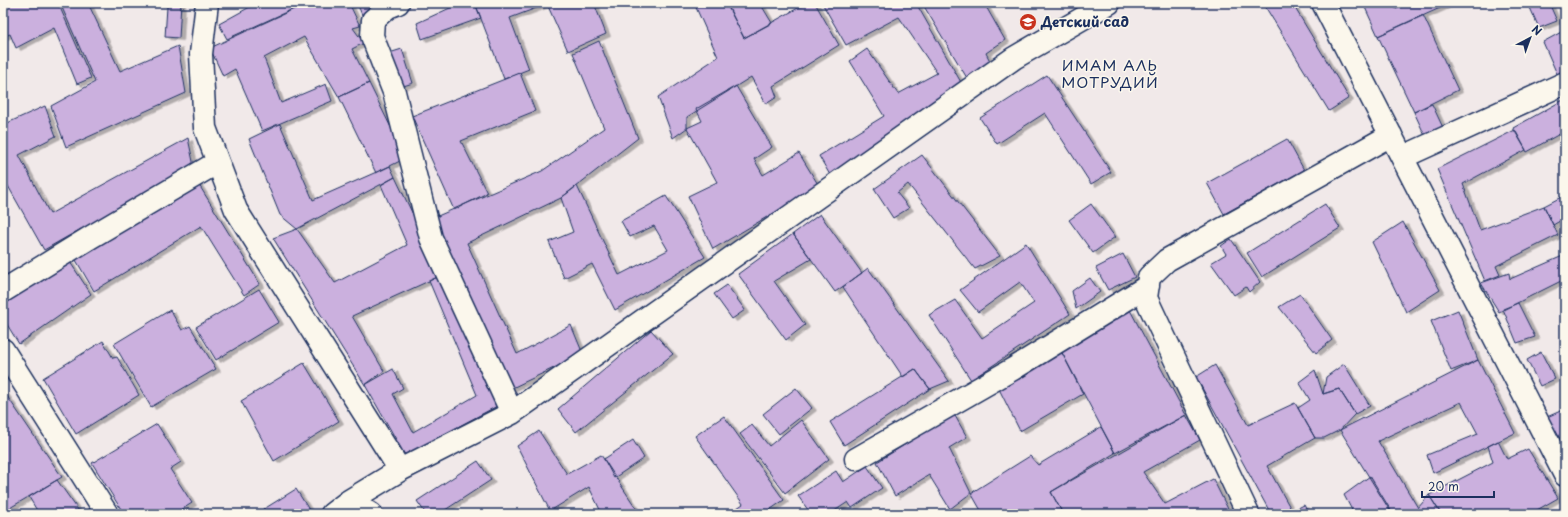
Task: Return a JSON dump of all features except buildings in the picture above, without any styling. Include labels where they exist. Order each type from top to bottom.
[{"type":"street","points":[[207,3],[201,54],[205,128],[236,210],[400,470]]},
{"type":"street","points":[[398,3],[388,7],[373,20],[372,36],[394,92],[431,238],[512,413]]},
{"type":"street","points":[[341,508],[400,470],[512,413],[1014,58],[1109,3]]},
{"type":"street","points":[[1323,3],[1565,474]]},
{"type":"street","points":[[1403,157],[1565,83]]},
{"type":"street","points":[[1244,513],[1146,298],[1150,277],[1167,260],[1391,135]]},
{"type":"street","points":[[3,291],[218,162]]},
{"type":"street","points":[[856,459],[1013,369],[1148,286]]},
{"type":"street","points":[[3,350],[107,514]]},
{"type":"street","points":[[341,508],[371,514]]},
{"type":"place","name":"Детский сад","points":[[1028,22]]},
{"type":"district","name":"ИМАМ АЛЬ МОТРУДИЙ","points":[[1110,74]]}]
